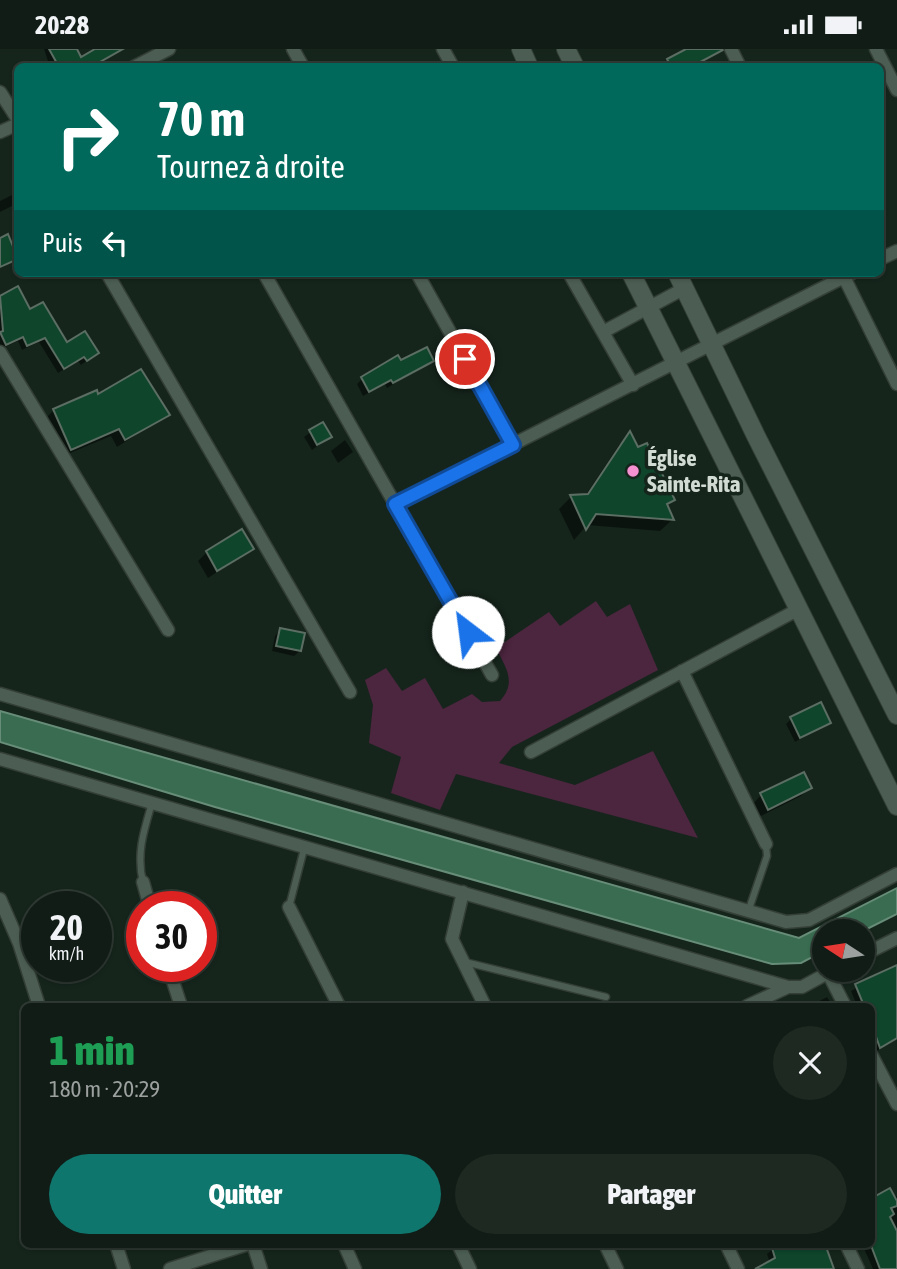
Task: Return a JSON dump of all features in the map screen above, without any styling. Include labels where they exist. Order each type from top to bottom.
[{"type":"street","points":[[145,63],[169,49]]},
{"type":"street","points":[[884,65],[897,90]]},
{"type":"street","points":[[0,92],[14,115]]},
{"type":"street","points":[[109,277],[350,692]]},
{"type":"street","points":[[266,277],[492,675]]},
{"type":"street","points":[[419,277],[513,445]]},
{"type":"street","points":[[571,277],[633,385]]},
{"type":"street","points":[[633,277],[677,360],[897,806]]},
{"type":"street","points":[[395,504],[840,277]]},
{"type":"street","points":[[847,277],[897,384]]},
{"type":"street","points":[[603,332],[648,307],[681,280],[755,436],[897,715]]},
{"type":"street","points":[[0,352],[168,630]]},
{"type":"street","points":[[531,752],[799,609]]},
{"type":"street","points":[[682,671],[765,844]]},
{"type":"street","points":[[0,694],[748,912],[797,923],[897,874]]},
{"type":"street","points":[[0,759],[788,987],[803,987],[813,982]]},
{"type":"street","points":[[143,882],[146,891]]},
{"type":"street","points":[[463,892],[452,939],[483,1003]]},
{"type":"street","points":[[0,899],[19,943],[39,1003]]},
{"type":"street","points":[[289,907],[337,1003]]},
{"type":"street","points":[[875,949],[897,938]]},
{"type":"street","points":[[173,982],[180,1003]]},
{"type":"street","points":[[836,982],[844,1003]]},
{"type":"street","points":[[753,1003],[788,987]]},
{"type":"street","points":[[875,1062],[897,1104]]},
{"type":"street","points":[[117,1248],[124,1269]]},
{"type":"street","points":[[170,1269],[238,1248]]},
{"type":"street","points":[[253,1248],[261,1269]]},
{"type":"street","points":[[346,1248],[355,1269]]},
{"type":"street","points":[[460,1248],[470,1269]]},
{"type":"street","points":[[607,1248],[617,1269]]},
{"type":"street","points":[[728,1248],[738,1269]]},
{"type":"street","points":[[848,1248],[858,1269]]},
{"type":"lane","points":[[143,882],[140,869],[141,840],[152,803]]},
{"type":"lane","points":[[748,912],[767,856],[765,844]]},
{"type":"lane","points":[[289,907],[304,849]]},
{"type":"lane","points":[[462,961],[606,997]]},
{"type":"shaded area","points":[[596,601],[607,617],[630,604],[658,670],[512,747],[499,763],[575,785],[653,751],[698,838],[456,774],[440,810],[391,793],[401,757],[369,743],[373,705],[365,680],[386,668],[402,691],[425,678],[443,709],[472,694],[482,702],[500,701],[509,681],[496,648],[549,612],[560,626]]},
{"type":"shaded area","points":[[0,711],[799,938],[812,931],[812,957],[801,963],[772,964],[215,807],[0,742]]},
{"type":"shaded area","points":[[897,888],[897,914],[875,925],[875,919],[836,919]]},
{"type":"building","points":[[49,49],[77,49],[81,57],[95,49],[123,49],[98,63],[57,63]]},
{"type":"building","points":[[686,49],[723,50],[699,63],[669,63],[667,59]]},
{"type":"building","points":[[8,234],[14,249],[14,261],[0,267],[0,238]]},
{"type":"building","points":[[18,286],[30,309],[43,302],[67,342],[85,331],[99,353],[87,361],[84,357],[64,369],[45,338],[27,346],[23,337],[6,345],[0,332],[3,331],[0,296]]},
{"type":"building","points":[[427,347],[434,361],[393,383],[391,380],[369,392],[361,377],[398,355],[401,360]]},
{"type":"building","points":[[141,369],[170,415],[125,440],[119,429],[71,450],[53,409],[97,390],[98,394]]},
{"type":"building","points":[[323,422],[332,437],[317,445],[309,430]]},
{"type":"building","name":"Église Sainte-Rita","points":[[630,431],[638,447],[647,443],[675,500],[667,504],[674,520],[596,514],[586,530],[570,495],[588,494]]},
{"type":"building","points":[[242,529],[254,549],[217,571],[206,551]]},
{"type":"building","points":[[280,628],[305,633],[301,651],[276,646]]},
{"type":"building","points":[[821,702],[831,723],[800,738],[790,717]]},
{"type":"building","points":[[804,772],[812,788],[768,810],[760,793]]},
{"type":"building","points":[[897,965],[897,1038],[880,1048],[875,1034],[875,1003],[863,1003],[855,984],[875,982],[875,975]]},
{"type":"building","points":[[890,1188],[897,1201],[897,1206],[891,1208],[894,1214],[890,1217],[897,1231],[897,1269],[880,1269],[872,1248],[875,1248],[875,1196]]},
{"type":"building","points":[[772,1248],[826,1248],[834,1269],[755,1269],[775,1258]]},
{"type":"place","name":"Église Sainte-Rita","points":[[633,471]]},
{"type":"route","points":[[465,359],[513,445],[395,504],[468,632]]}]
